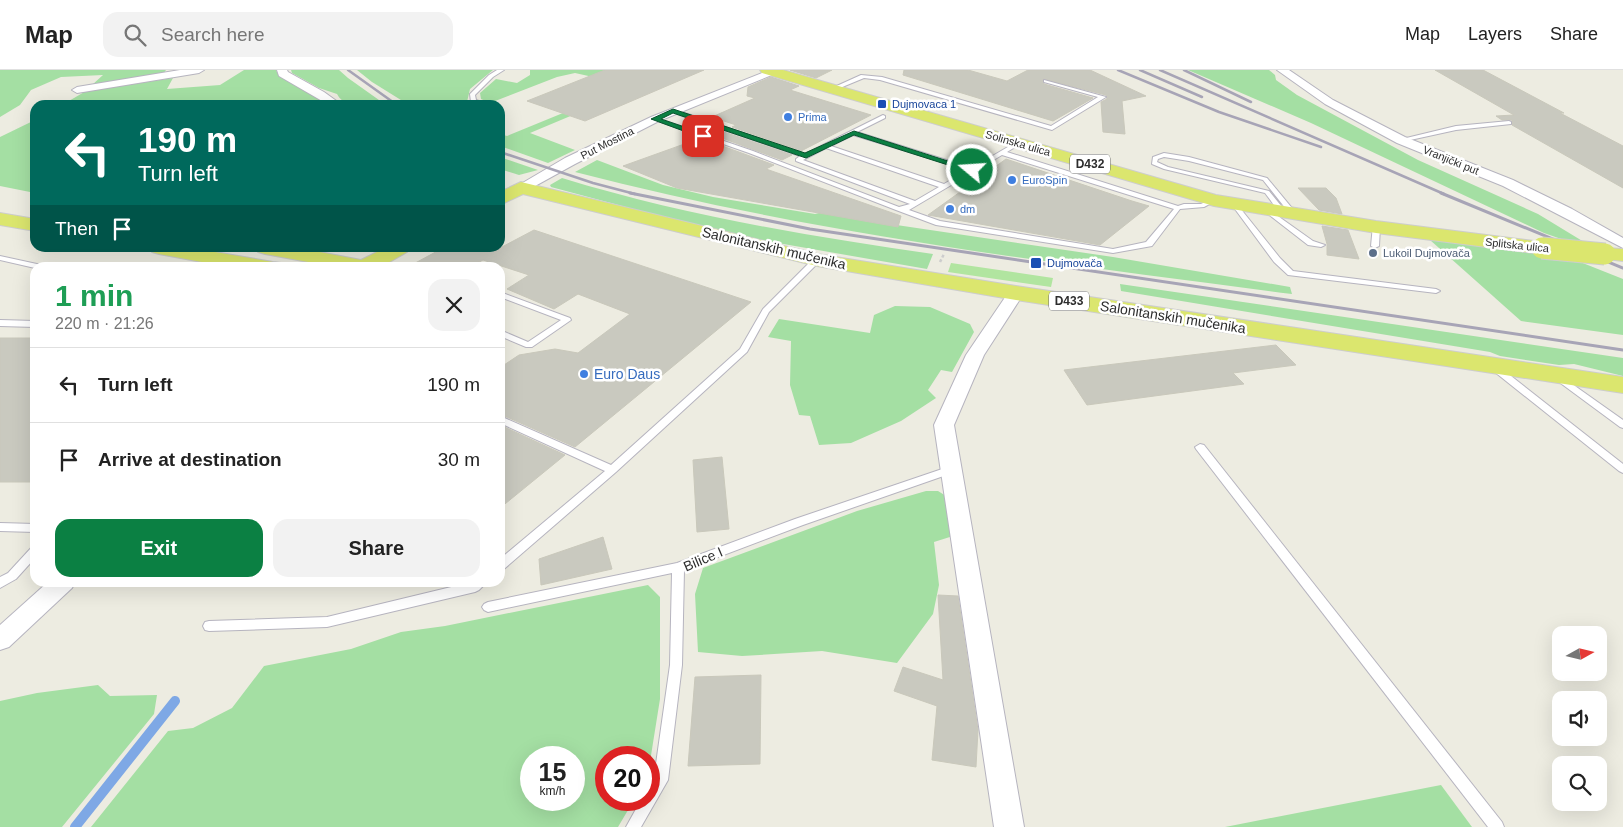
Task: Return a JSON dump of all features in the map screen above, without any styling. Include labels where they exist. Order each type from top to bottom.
[{"type":"main road","name":"Solinska ulica","points":[[773,71],[1018,143],[1208,203],[1234,204],[1412,232]]},
{"type":"main road","name":"Put Mostina","points":[[505,196],[521,188]]},
{"type":"main road","name":"Salonitanskih mučenika","points":[[521,188],[817,260],[1016,293],[1623,385]]},
{"type":"main road","points":[[0,201],[30,206]]},
{"type":"main road","points":[[0,219],[30,224]]},
{"type":"main road","name":"Splitska ulica","points":[[1412,232],[1542,248],[1617,251]]},
{"type":"main road","points":[[182,252],[239,262]]},
{"type":"main road","points":[[288,252],[342,262]]},
{"type":"main road","points":[[373,262],[392,252]]},
{"type":"street","points":[[77,90],[199,70]]},
{"type":"street","points":[[282,70],[283,74],[329,100]]},
{"type":"street","name":"Vranjički put","points":[[1282,70],[1329,102],[1402,140],[1508,183],[1567,212],[1617,251]]},
{"type":"street","name":"Put Mostina","points":[[521,188],[655,119],[773,71]]},
{"type":"street","points":[[1009,827],[944,425],[975,355],[1016,293]]},
{"type":"street","points":[[0,640],[58,587]]},
{"type":"lane","points":[[473,100],[472,95],[491,76],[501,70]]},
{"type":"lane","points":[[833,89],[863,76],[868,70]]},
{"type":"lane","points":[[863,76],[880,78],[1052,128],[1103,97],[1046,81]]},
{"type":"lane","points":[[673,111],[806,156]]},
{"type":"lane","points":[[787,166],[883,118]]},
{"type":"lane","points":[[655,119],[939,223],[1113,251],[1149,244],[1178,208],[1208,203]]},
{"type":"lane","points":[[1402,140],[1456,128],[1509,123]]},
{"type":"lane","points":[[854,133],[972,170]]},
{"type":"lane","points":[[898,209],[905,209],[916,204],[1018,143]]},
{"type":"lane","points":[[826,146],[945,187]]},
{"type":"lane","points":[[1002,153],[1178,208]]},
{"type":"lane","points":[[1279,211],[1265,179],[1164,154],[1155,158],[1154,163],[1166,168],[1267,192],[1279,211],[1311,243],[1321,245]]},
{"type":"lane","points":[[798,160],[916,204]]},
{"type":"lane","points":[[1234,204],[1277,260],[1290,273],[1436,291]]},
{"type":"lane","points":[[1375,246],[1376,227]]},
{"type":"lane","points":[[0,258],[30,265]]},
{"type":"lane","points":[[505,562],[612,470],[744,350],[766,311],[817,260]]},
{"type":"lane","points":[[505,296],[567,320],[529,345],[505,335]]},
{"type":"lane","points":[[0,323],[30,324]]},
{"type":"lane","points":[[1492,365],[1623,469]]},
{"type":"lane","points":[[1555,375],[1623,425]]},
{"type":"lane","points":[[505,421],[612,470]]},
{"type":"lane","points":[[1200,447],[1497,827]]},
{"type":"lane","name":"Bilice I","points":[[633,827],[661,780],[676,665],[678,567],[799,522],[951,470]]},
{"type":"lane","points":[[0,527],[30,528]]},
{"type":"lane","points":[[0,583],[12,576],[30,557]]},
{"type":"lane","points":[[488,607],[678,567]]},
{"type":"lane","points":[[210,626],[327,622],[476,587]]},
{"type":"green space","points":[[0,70],[166,70],[163,74],[92,85],[103,75],[61,77],[31,90],[20,105],[0,117]]},
{"type":"green space","points":[[244,70],[276,70],[279,76],[322,100],[71,100],[86,91],[173,78],[167,89],[220,85]]},
{"type":"green space","points":[[291,70],[339,70],[379,100],[342,100],[337,94],[319,88],[292,73]]},
{"type":"green space","points":[[357,70],[493,70],[470,89],[467,100],[401,100]]},
{"type":"green space","points":[[530,70],[623,70],[611,81],[575,73],[557,77],[498,100],[481,99],[480,93],[496,79],[517,83],[530,75]]},
{"type":"green space","points":[[668,70],[680,70],[530,133],[575,150],[548,163],[505,148],[505,135]]},
{"type":"green space","points":[[1188,70],[1269,70],[1275,75],[1276,80],[1297,95],[1418,160],[1538,214],[1584,242],[1564,240],[1544,233],[1311,123]]},
{"type":"green space","points":[[30,122],[30,192],[0,186],[0,137]]},
{"type":"green space","points":[[505,159],[538,170],[519,175],[505,171]]},
{"type":"green space","points":[[597,160],[663,185],[713,197],[815,214],[823,212],[883,223],[1113,257],[1290,287],[1292,294],[1021,258],[841,229],[663,193],[575,172]]},
{"type":"green space","points":[[562,178],[699,214],[792,232],[933,254],[927,269],[760,240],[693,225],[551,187],[550,185]]},
{"type":"green space","points":[[1430,240],[1560,254],[1623,279],[1623,335],[1521,321]]},
{"type":"green space","points":[[951,263],[1053,278],[1051,287],[948,272]]},
{"type":"green space","points":[[1120,284],[1623,358],[1623,376],[1574,364],[1559,365],[1500,356],[1490,352],[1121,291]]},
{"type":"green space","points":[[895,306],[930,307],[970,324],[974,332],[952,372],[941,370],[928,390],[936,398],[901,421],[851,443],[819,445],[810,416],[799,415],[790,385],[791,341],[768,337],[779,319],[870,333],[874,315]]},
{"type":"green space","points":[[926,491],[938,491],[946,496],[953,536],[934,542],[939,585],[933,614],[897,663],[822,651],[742,656],[698,652],[695,594],[703,568],[857,511]]},
{"type":"green space","points":[[648,585],[660,597],[660,699],[653,746],[595,746],[595,811],[627,811],[618,827],[91,827],[168,731],[193,728],[232,708],[264,666],[351,649],[401,632],[445,626]]},
{"type":"green space","points":[[98,685],[110,696],[157,695],[154,714],[62,827],[0,827],[0,701],[37,693]]},
{"type":"green space","points":[[1441,785],[1472,827],[1225,827]]},
{"type":"building","points":[[605,70],[704,70],[585,121],[527,101]]},
{"type":"building","points":[[790,70],[832,70],[816,78]]},
{"type":"building","points":[[904,70],[968,70],[1007,81],[1028,70],[1090,70],[1146,96],[1122,101],[1125,134],[1103,132],[1101,102],[1107,99],[1106,95],[1043,79],[1044,84],[1093,98],[1053,121],[903,75]]},
{"type":"building","points":[[1435,70],[1483,70],[1623,146],[1623,188],[1512,125],[1512,120],[1502,120],[1496,116],[1514,115]]},
{"type":"building","points":[[771,77],[799,86],[790,90],[871,115],[801,151],[732,127],[736,125],[712,117],[755,98],[747,96],[748,87]]},
{"type":"building","points":[[721,131],[792,155],[782,160],[711,134]]},
{"type":"building","points":[[701,138],[774,165],[766,169],[901,216],[898,227],[677,188],[623,166]]},
{"type":"building","points":[[1006,159],[1149,206],[1100,245],[928,215]]},
{"type":"building","points":[[1298,188],[1326,188],[1336,198],[1342,214],[1319,210]]},
{"type":"building","points":[[1322,226],[1348,230],[1359,259],[1327,255],[1327,244]]},
{"type":"building","name":"Euro Daus","points":[[534,230],[751,302],[575,447],[505,416],[505,364],[519,355],[555,349],[578,353],[630,314],[578,294],[554,309],[507,289],[529,275],[505,267],[505,262],[483,260],[479,262],[417,262],[436,252],[505,252],[505,245]]},
{"type":"building","points":[[0,338],[30,338],[30,482],[0,482]]},
{"type":"building","points":[[1276,345],[1296,365],[1233,373],[1244,384],[1087,405],[1064,370]]},
{"type":"building","points":[[505,427],[565,455],[505,504]]},
{"type":"building","points":[[722,457],[729,529],[697,532],[693,460]]},
{"type":"building","points":[[603,537],[612,569],[541,585],[539,559]]},
{"type":"building","points":[[938,595],[958,596],[978,730],[976,767],[932,760],[937,706],[894,691],[903,667],[943,680]]},
{"type":"building","points":[[761,675],[760,764],[688,766],[695,677]]},
{"type":"waterway","points":[[75,827],[175,701]]},
{"type":"railway","points":[[348,70],[390,100]]},
{"type":"railway","points":[[1118,70],[1219,112],[1321,147]]},
{"type":"railway","points":[[1140,70],[1202,97]]},
{"type":"railway","points":[[1160,70],[1444,194]]},
{"type":"railway","points":[[1184,70],[1251,102]]},
{"type":"railway","points":[[505,154],[593,183],[635,194]]},
{"type":"railway","points":[[630,193],[635,194]]},
{"type":"railway","points":[[1441,193],[1623,268]]},
{"type":"railway","points":[[635,194],[810,229],[1623,350]]},
{"type":"place","name":"Dujmovaca 1","points":[[882,104]]},
{"type":"place","name":"Prima","points":[[788,117]]},
{"type":"place","name":"EuroSpin","points":[[1012,180]]},
{"type":"place","name":"dm","points":[[950,209]]},
{"type":"place","name":"Lukoil Dujmovača","points":[[1373,253]]},
{"type":"place","name":"Dujmovača","points":[[1036,263]]},
{"type":"place","name":"Euro Daus","points":[[584,374]]},
{"type":"route","points":[[703,136],[655,119],[673,111],[806,156],[854,133],[972,170]]}]
